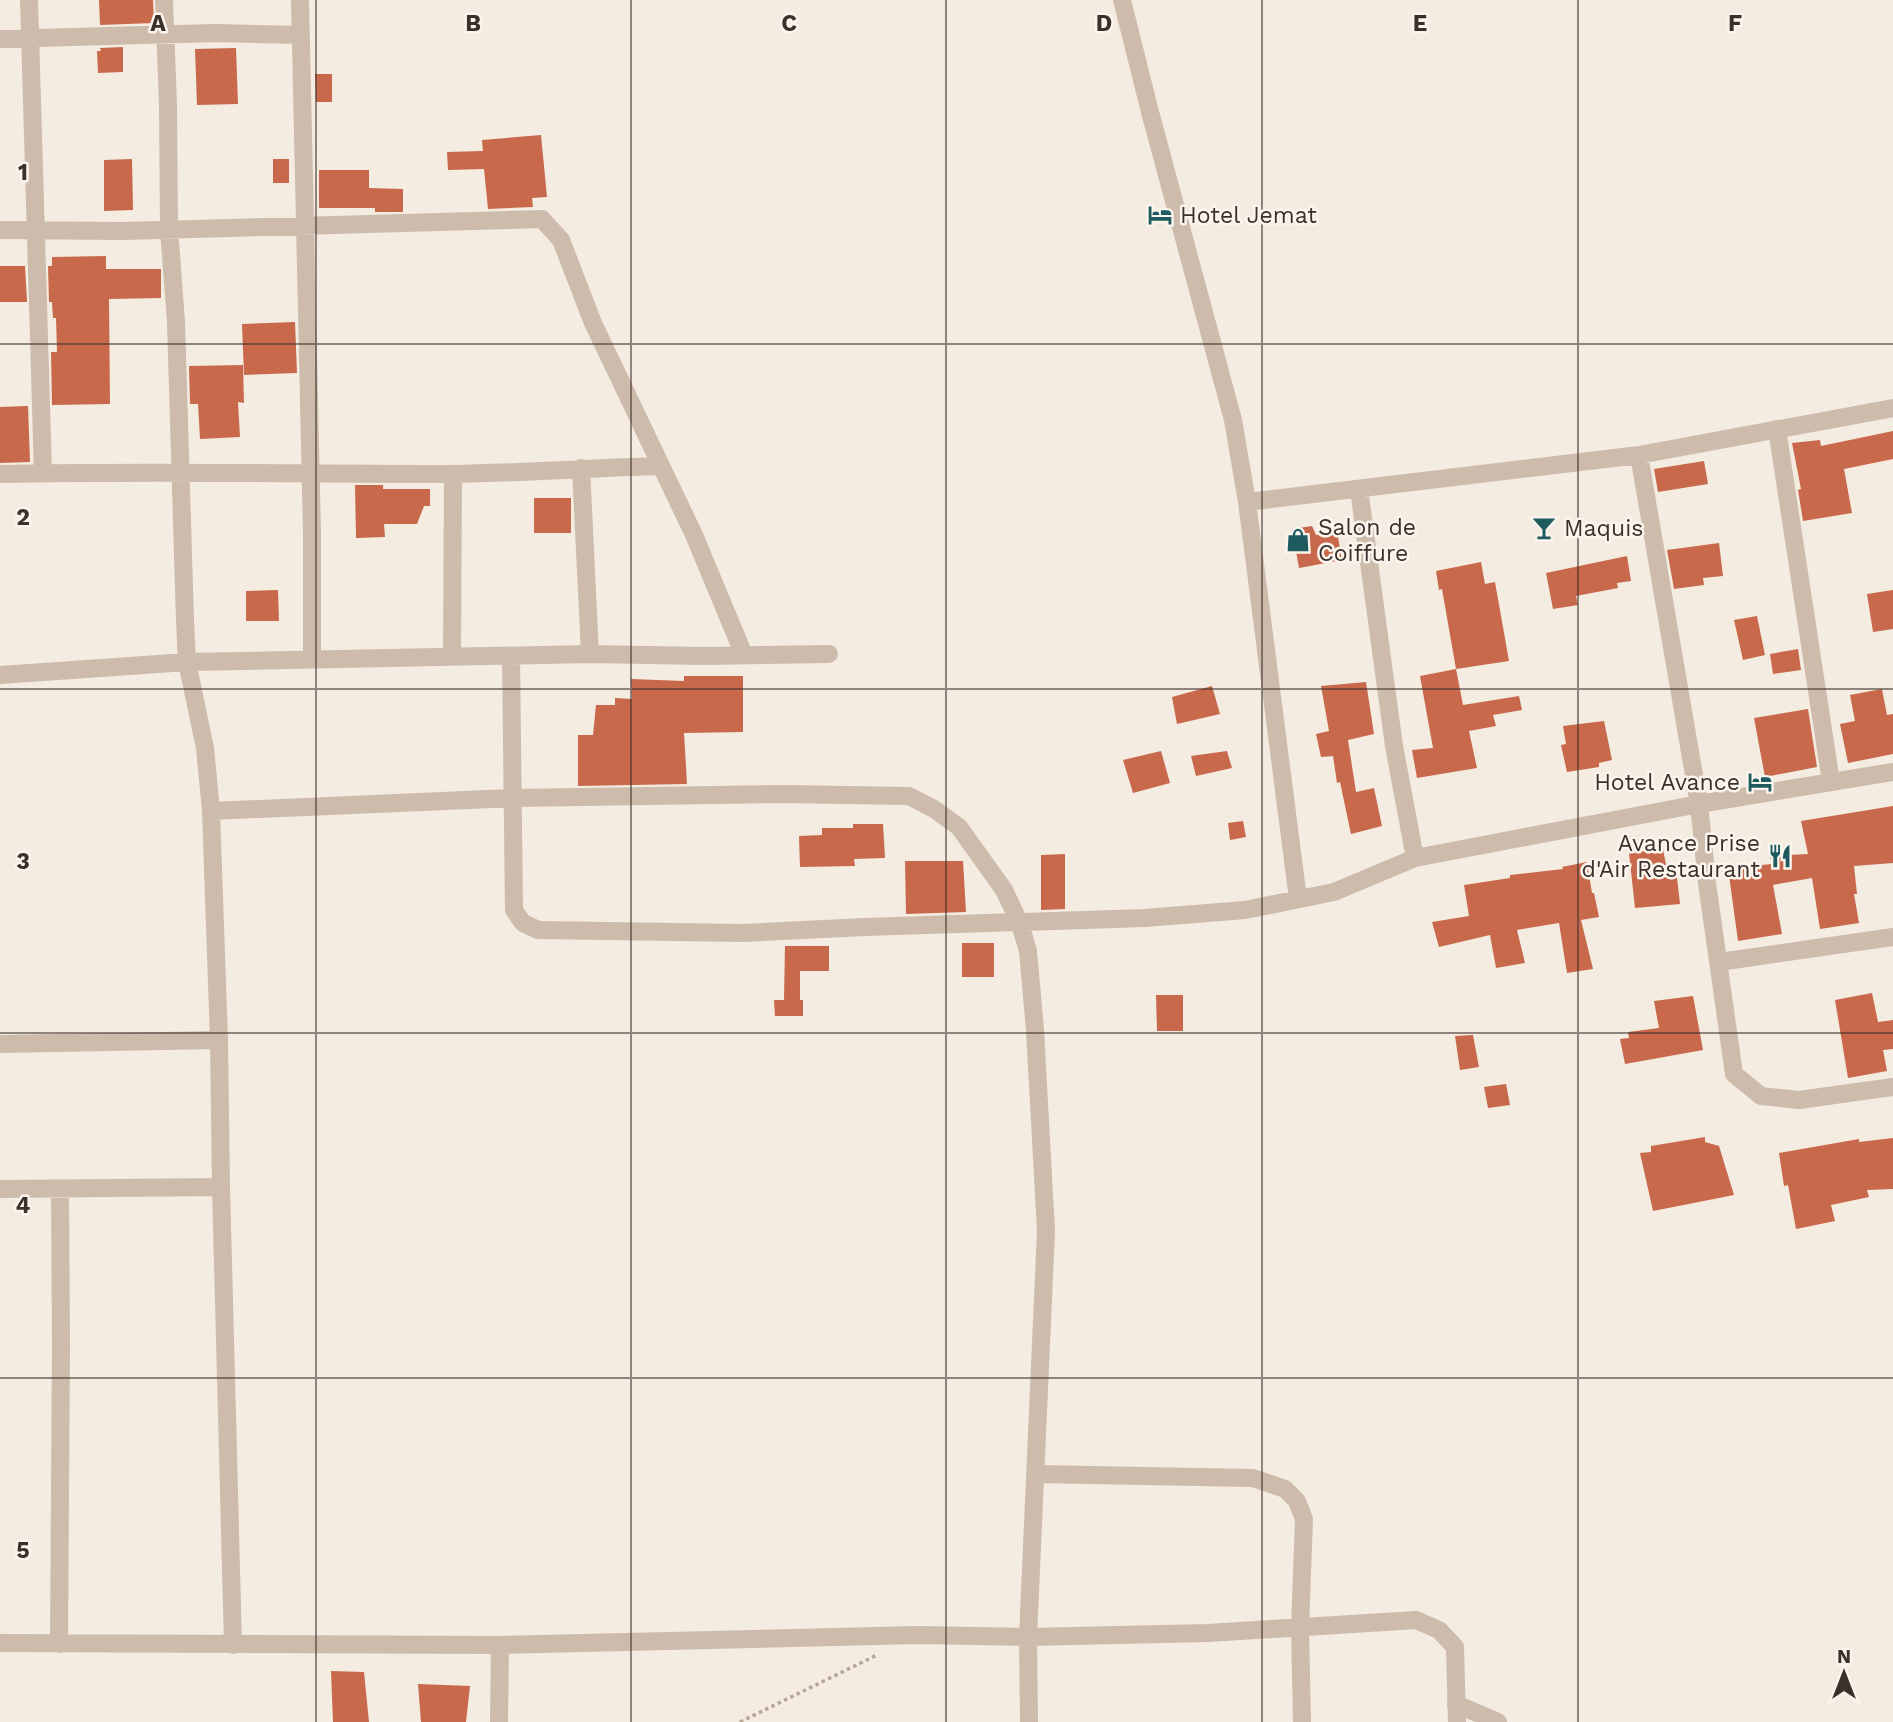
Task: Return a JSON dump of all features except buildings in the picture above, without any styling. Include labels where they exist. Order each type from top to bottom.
[{"type":"street","points":[[29,0],[43,473]]},
{"type":"street","points":[[164,0],[169,229],[174,288],[187,662],[205,748],[211,811],[233,1645]]},
{"type":"street","points":[[300,0],[312,659]]},
{"type":"street","points":[[1122,0],[1233,420],[1247,502],[1298,899]]},
{"type":"street","points":[[0,39],[300,35]]},
{"type":"street","points":[[0,230],[169,229],[542,219],[561,240],[593,323],[694,535],[744,655]]},
{"type":"street","points":[[1247,502],[1639,455],[1893,408]]},
{"type":"street","points":[[1777,429],[1831,782]]},
{"type":"street","points":[[1639,455],[1699,804],[1707,883],[1734,1074],[1761,1096],[1799,1100],[1893,1087]]},
{"type":"street","points":[[0,474],[453,474],[660,466]]},
{"type":"street","points":[[581,468],[590,654]]},
{"type":"street","points":[[452,656],[453,474]]},
{"type":"street","points":[[1359,489],[1394,746],[1415,858]]},
{"type":"street","points":[[0,675],[187,662],[590,654],[829,654]]},
{"type":"street","points":[[510,657],[514,910],[523,923],[538,930],[743,933],[1020,924],[1245,910],[1334,891],[1415,858],[1699,804],[1893,772]]},
{"type":"street","points":[[211,811],[513,798],[783,794],[909,796],[934,809],[959,827],[1004,890],[1020,924],[1028,951],[1034,1017],[1046,1231],[1028,1637],[1029,1722]]},
{"type":"street","points":[[1719,962],[1893,937]]},
{"type":"street","points":[[0,1044],[219,1040]]},
{"type":"street","points":[[0,1189],[221,1187]]},
{"type":"street","points":[[59,1644],[60,1190]]},
{"type":"street","points":[[1036,1474],[1253,1478],[1285,1489],[1297,1501],[1304,1519],[1300,1627],[1302,1722]]},
{"type":"street","points":[[0,1643],[500,1645],[917,1635],[1028,1637],[1208,1633],[1416,1620],[1438,1630],[1455,1647],[1456,1713],[1498,1722]]},
{"type":"street","points":[[499,1722],[500,1645]]},
{"type":"path","points":[[740,1722],[883,1652]]},
{"type":"place","name":"Hotel Jemat","points":[[1160,215]]},
{"type":"place","name":"Maquis","points":[[1544,528]]},
{"type":"place","name":"Salon de Coiffure","points":[[1298,540]]},
{"type":"place","name":"Hotel Avance","points":[[1760,782]]},
{"type":"place","name":"Avance Prise d'Air Restaurant","points":[[1780,856]]}]
